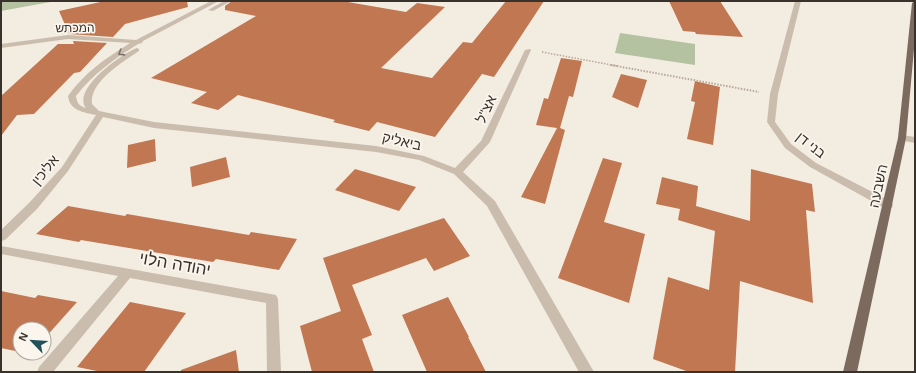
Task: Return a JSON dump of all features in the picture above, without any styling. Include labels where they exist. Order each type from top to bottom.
[{"type":"main road","name":"השבעה","points":[[850,372],[902,138],[913,37],[915,3]]},
{"type":"street","name":"ביאליק","points":[[216,1],[140,42],[101,67],[77,89],[72,96],[73,103],[78,108],[154,125],[376,149],[421,158],[457,172],[491,204],[587,372]]},
{"type":"street","name":"ביאליק","points":[[101,114],[88,107],[85,100],[87,93],[94,84],[112,68],[150,43],[228,1]]},
{"type":"street","name":"בני דן","points":[[798,1],[774,94],[771,122],[788,146],[813,165],[888,205]]},
{"type":"street","name":"המכתש","points":[[1,46],[68,37],[150,43]]},
{"type":"street","name":"אצ\"ל","points":[[457,172],[485,142],[528,50]]},
{"type":"street","name":"אליכין","points":[[1,237],[33,206],[65,170],[101,114]]},
{"type":"street","points":[[902,138],[915,140]]},
{"type":"street","name":"יהודה הלוי","points":[[1,250],[272,299],[274,372]]},
{"type":"street","points":[[44,372],[126,273]]},
{"type":"path","points":[[528,50],[774,94]]},
{"type":"green space","points":[[1,1],[56,1],[1,11]]},
{"type":"green space","points":[[620,33],[695,44],[695,65],[615,53]]},
{"type":"building","points":[[105,1],[187,1],[188,7],[125,24],[113,37],[69,34],[59,11]]},
{"type":"building","points":[[232,1],[342,1],[406,12],[417,3],[445,7],[381,68],[432,78],[463,42],[472,43],[506,1],[544,1],[494,77],[482,74],[435,137],[377,122],[369,131],[333,122],[335,120],[238,95],[218,110],[191,103],[207,92],[151,78],[256,16],[225,10],[225,6]]},
{"type":"building","points":[[669,1],[720,1],[743,37],[696,34],[695,32],[683,31]]},
{"type":"building","points":[[73,41],[107,43],[80,72],[74,73],[34,114],[17,115],[1,136],[1,96],[58,44],[74,44]]},
{"type":"building","points":[[561,58],[582,61],[573,97],[569,96],[560,128],[565,130],[545,204],[521,197],[557,128],[536,125],[544,98],[548,99]]},
{"type":"building","points":[[621,74],[647,80],[638,108],[612,97]]},
{"type":"building","points":[[695,81],[720,87],[713,145],[687,139],[695,102],[691,101]]},
{"type":"building","points":[[155,139],[156,161],[127,168],[128,145]]},
{"type":"building","points":[[226,157],[230,177],[192,187],[190,167]]},
{"type":"building","points":[[603,158],[622,163],[604,222],[645,234],[629,303],[558,278]]},
{"type":"building","points":[[355,169],[416,187],[399,211],[335,190]]},
{"type":"building","points":[[751,169],[812,184],[815,212],[806,210],[813,303],[740,281],[735,372],[689,372],[653,359],[668,277],[709,290],[715,231],[678,220],[680,209],[656,204],[662,177],[698,186],[696,206],[750,221]]},
{"type":"building","points":[[68,206],[125,216],[127,214],[249,235],[251,232],[297,239],[279,270],[216,259],[213,262],[36,234]]},
{"type":"building","points":[[444,218],[470,256],[434,271],[426,258],[352,285],[372,335],[362,339],[374,372],[312,372],[300,326],[341,311],[323,258]]},
{"type":"building","points":[[1,291],[35,298],[38,295],[77,302],[52,330],[52,321],[12,321],[12,350],[1,348]]},
{"type":"building","points":[[448,297],[486,372],[427,372],[402,315]]},
{"type":"building","points":[[130,302],[186,313],[144,372],[102,372],[77,367]]},
{"type":"building","points":[[236,350],[239,372],[181,372],[181,370]]}]
